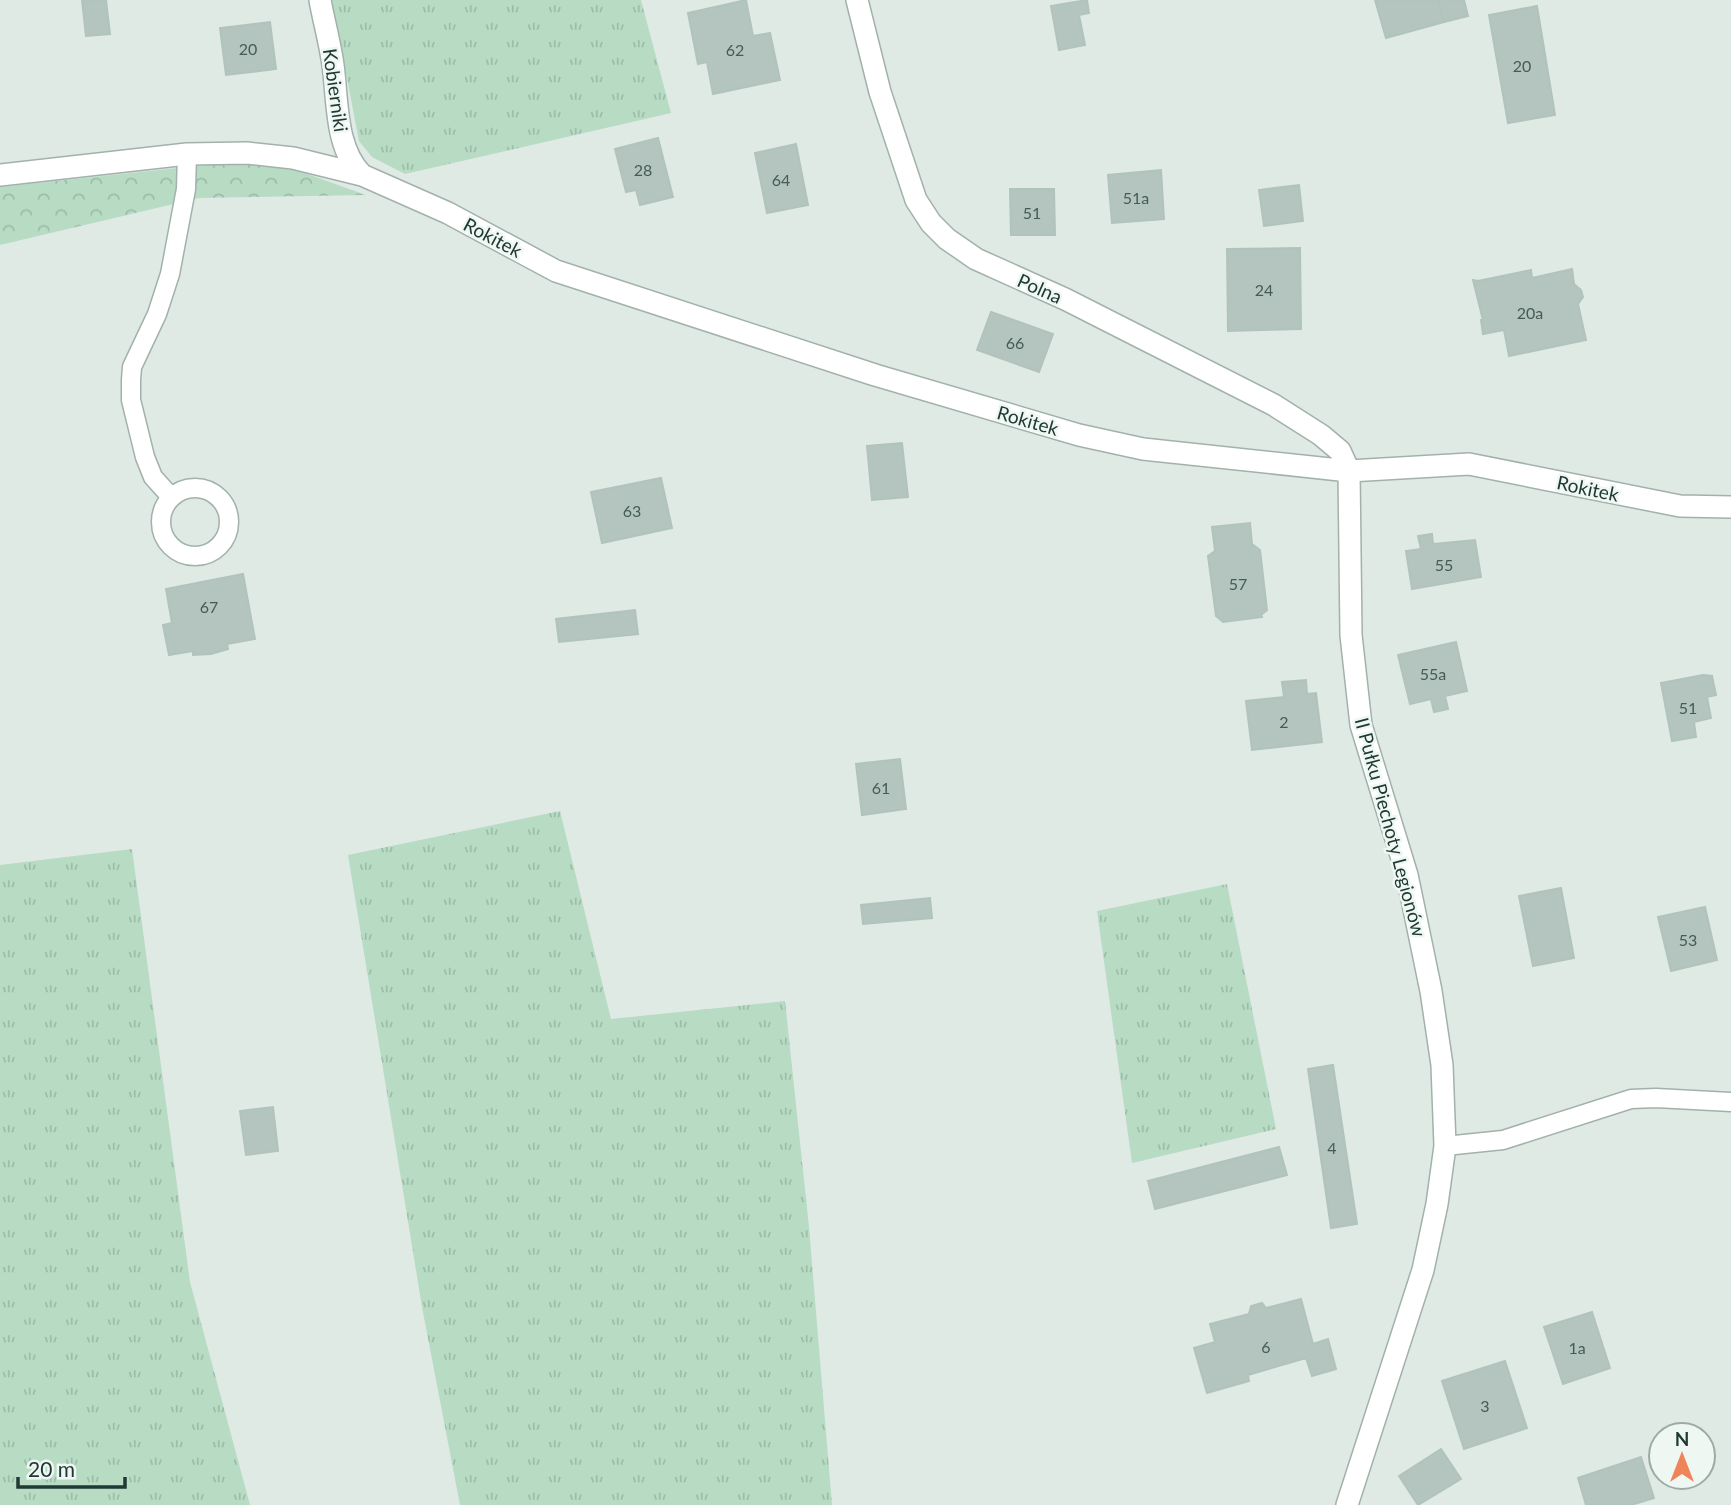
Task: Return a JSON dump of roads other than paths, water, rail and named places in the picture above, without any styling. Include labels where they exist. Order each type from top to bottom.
[{"type":"street","name":"Kobierniki","points":[[320,0],[333,62],[345,151],[352,165],[362,175]]},
{"type":"street","name":"Polna","points":[[857,0],[880,92],[916,200],[931,223],[947,239],[976,260],[1065,299],[1274,405],[1321,435],[1340,451],[1349,471]]},
{"type":"street","name":"Rokitek","points":[[0,175],[187,155],[247,153],[293,158],[362,175],[460,219],[556,271],[875,375],[1079,435],[1143,449],[1349,471],[1469,464],[1680,506],[1731,507]]},
{"type":"street","name":"II Pułku Piechoty Legionów","points":[[1347,1505],[1423,1270],[1437,1204],[1445,1146],[1442,1065],[1431,991],[1407,875],[1362,725],[1351,635],[1349,471]]},
{"type":"lane","points":[[171,497],[153,477],[145,457],[131,400],[131,380],[132,367],[157,314],[170,274],[186,189],[187,155]]},
{"type":"lane","points":[[1445,1146],[1503,1140],[1631,1099],[1731,1102]]}]
